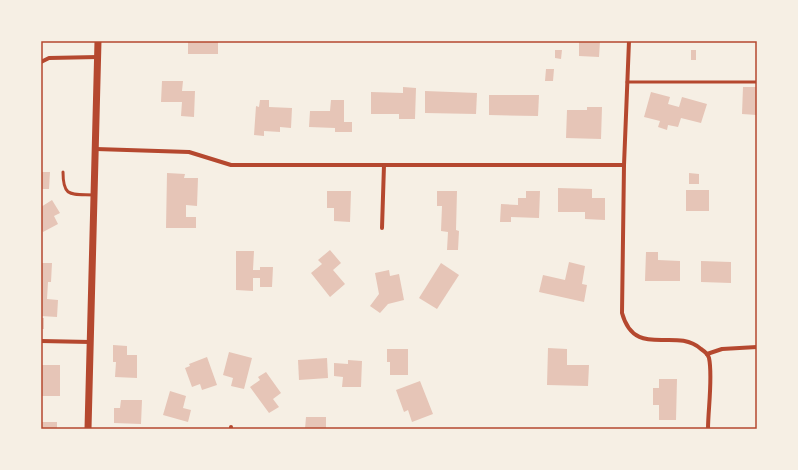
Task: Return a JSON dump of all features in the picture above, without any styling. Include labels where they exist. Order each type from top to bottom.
[{"type":"street","points":[[88,429],[99,57],[98,41]]},
{"type":"street","points":[[629,41],[624,165],[621,303],[625,326],[632,332],[648,340],[690,342],[697,345],[707,354],[709,366],[708,429]]},
{"type":"street","points":[[41,62],[49,58],[99,57]]},
{"type":"street","points":[[96,149],[189,152],[231,165],[624,165]]},
{"type":"street","points":[[382,228],[384,165]]},
{"type":"street","points":[[41,341],[90,342]]},
{"type":"street","points":[[707,354],[722,349],[757,347]]},
{"type":"lane","points":[[628,82],[757,82]]},
{"type":"lane","points":[[63,172],[63,186],[66,192],[71,194],[94,195]]},
{"type":"building","points":[[188,41],[218,41],[218,54],[188,54]]},
{"type":"building","points":[[579,41],[600,41],[599,57],[579,56]]},
{"type":"building","points":[[555,50],[562,50],[561,59],[555,58]]},
{"type":"building","points":[[691,50],[696,50],[696,60],[691,60]]},
{"type":"building","points":[[546,69],[554,69],[553,81],[545,81]]},
{"type":"building","points":[[162,81],[183,81],[182,91],[195,91],[194,117],[181,116],[182,102],[161,102]]},
{"type":"building","points":[[403,87],[416,88],[415,119],[399,119],[399,114],[371,114],[371,92],[403,93]]},
{"type":"building","points":[[743,87],[757,87],[757,115],[742,114]]},
{"type":"building","points":[[425,91],[477,93],[476,114],[425,113]]},
{"type":"building","points":[[651,92],[670,97],[668,104],[679,107],[682,97],[707,104],[701,123],[681,118],[678,127],[668,125],[667,130],[658,127],[660,121],[644,117]]},
{"type":"building","points":[[489,95],[539,95],[538,116],[489,115]]},
{"type":"building","points":[[260,100],[269,100],[269,107],[292,108],[291,128],[280,127],[280,132],[264,131],[264,136],[254,135],[256,106],[259,107]]},
{"type":"building","points":[[331,100],[344,100],[344,122],[352,122],[352,132],[335,132],[335,128],[309,127],[310,111],[330,111]]},
{"type":"building","points":[[587,107],[602,107],[601,139],[566,138],[567,110],[587,110]]},
{"type":"building","points":[[41,172],[50,172],[49,189],[41,189]]},
{"type":"building","points":[[167,173],[185,174],[184,178],[198,178],[197,206],[186,205],[186,217],[196,217],[196,228],[166,228]]},
{"type":"building","points":[[689,173],[699,174],[699,184],[689,184]]},
{"type":"building","points":[[558,188],[592,189],[592,198],[605,198],[605,220],[585,219],[585,212],[558,212]]},
{"type":"building","points":[[686,190],[709,190],[709,211],[686,211]]},
{"type":"building","points":[[327,191],[351,191],[350,222],[334,221],[334,208],[327,208]]},
{"type":"building","points":[[437,191],[457,191],[456,230],[459,231],[458,250],[447,250],[448,232],[441,231],[442,206],[437,206]]},
{"type":"building","points":[[526,191],[540,191],[539,218],[511,217],[511,222],[500,222],[501,204],[518,205],[518,198],[526,198]]},
{"type":"building","points":[[52,200],[60,213],[54,216],[58,224],[43,232],[41,228],[41,207]]},
{"type":"building","points":[[330,250],[341,263],[333,270],[345,284],[330,297],[311,273],[322,264],[318,260]]},
{"type":"building","points":[[236,251],[254,251],[253,270],[260,270],[260,267],[273,267],[272,287],[260,287],[260,278],[253,278],[253,291],[236,290]]},
{"type":"building","points":[[646,252],[658,252],[658,260],[680,261],[680,281],[645,281]]},
{"type":"building","points":[[701,261],[731,262],[731,283],[701,282]]},
{"type":"building","points":[[569,262],[585,266],[582,284],[587,285],[584,302],[539,292],[543,275],[565,280]]},
{"type":"building","points":[[41,263],[52,263],[51,282],[48,282],[47,299],[58,300],[57,317],[41,316]]},
{"type":"building","points":[[441,263],[459,275],[437,309],[419,298]]},
{"type":"building","points":[[389,270],[390,276],[399,274],[404,300],[388,304],[380,313],[370,306],[379,294],[375,273]]},
{"type":"building","points":[[41,318],[44,318],[44,329],[41,329]]},
{"type":"building","points":[[113,345],[127,346],[127,355],[137,355],[137,378],[115,377],[116,362],[113,362]]},
{"type":"building","points":[[548,348],[567,349],[567,365],[589,365],[588,386],[547,385]]},
{"type":"building","points":[[387,349],[408,349],[408,375],[390,375],[390,362],[387,362]]},
{"type":"building","points":[[229,352],[252,358],[244,389],[231,386],[233,378],[223,375]]},
{"type":"building","points":[[207,357],[217,385],[202,390],[200,384],[192,387],[185,368],[190,366],[189,364]]},
{"type":"building","points":[[327,358],[328,378],[299,380],[298,360]]},
{"type":"building","points":[[348,360],[362,361],[361,387],[342,387],[343,377],[334,376],[334,363],[348,364]]},
{"type":"building","points":[[41,365],[60,365],[60,396],[41,396]]},
{"type":"building","points":[[266,372],[281,393],[273,399],[279,407],[269,413],[250,387],[260,380],[258,377]]},
{"type":"building","points":[[659,379],[677,379],[676,420],[659,420],[659,405],[653,405],[653,388],[659,388]]},
{"type":"building","points":[[420,381],[433,414],[412,422],[408,410],[404,412],[396,390]]},
{"type":"building","points":[[170,391],[186,396],[183,408],[191,410],[188,422],[163,415]]},
{"type":"building","points":[[121,400],[142,400],[141,424],[114,423],[114,408],[120,408]]},
{"type":"building","points":[[306,417],[326,417],[326,429],[305,429]]},
{"type":"building","points":[[41,422],[57,422],[57,429],[41,429]]}]
